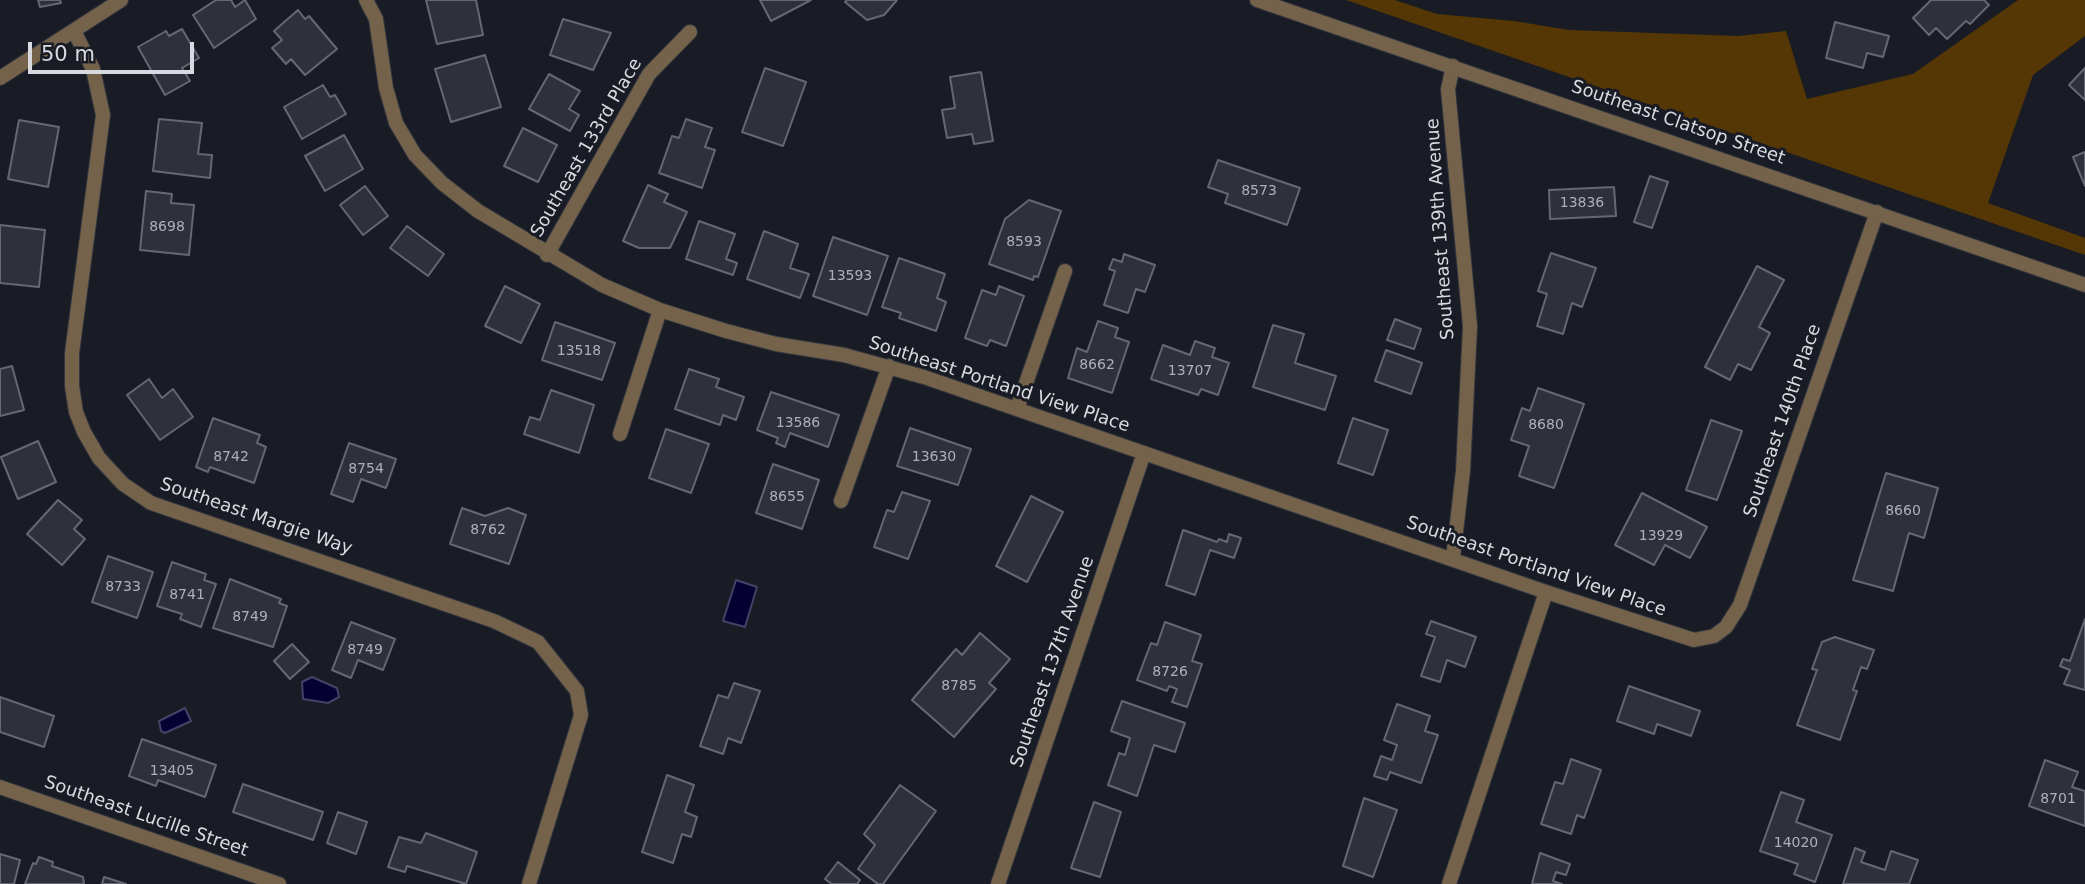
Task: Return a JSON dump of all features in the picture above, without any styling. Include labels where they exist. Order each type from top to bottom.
[{"type":"street","points":[[0,78],[121,0]]},
{"type":"street","name":"Southeast Portland View Place","points":[[366,0],[376,19],[386,88],[397,123],[415,155],[442,183],[478,211],[547,255],[602,285],[660,310],[776,344],[889,366],[1669,634],[1694,640],[1714,636]]},
{"type":"street","name":"Southeast Clatsop Street","points":[[1257,0],[2085,285]]},
{"type":"street","name":"Southeast Margie Way","points":[[74,31],[93,69],[103,114],[72,353],[72,386],[76,412],[84,432],[99,457],[123,484],[151,503],[494,621],[538,642],[577,691],[581,715],[529,884]]},
{"type":"street","name":"Southeast 133rd Place","points":[[547,255],[649,74],[690,32]]},
{"type":"street","name":"Southeast 139th Avenue","points":[[1453,558],[1463,471],[1470,326],[1448,89],[1454,66]]},
{"type":"street","name":"Southeast 140th Place","points":[[1714,636],[1726,627],[1740,605],[1877,212]]},
{"type":"street","points":[[1017,409],[1065,271]]},
{"type":"street","points":[[620,434],[660,310]]},
{"type":"street","points":[[841,501],[889,366]]},
{"type":"street","name":"Southeast 137th Avenue","points":[[998,884],[1144,453]]},
{"type":"street","points":[[1449,884],[1546,592]]},
{"type":"street","name":"Southeast Lucille Street","points":[[0,787],[279,884]]},
{"type":"shaded area","points":[[1346,0],[1395,0],[1437,14],[1514,21],[1569,30],[1738,36],[1786,31],[1807,99],[1913,74],[2018,0],[2085,0],[2085,36],[2033,75],[1988,203],[2085,238],[2085,255]]},
{"type":"shaded area","points":[[736,580],[757,587],[745,627],[723,621]]},
{"type":"shaded area","points":[[312,677],[337,688],[339,697],[328,703],[303,699],[302,682]]},
{"type":"shaded area","points":[[185,708],[191,721],[165,733],[161,731],[159,721]]},
{"type":"building","points":[[38,0],[60,0],[61,3],[40,7]]},
{"type":"building","points":[[216,0],[231,0],[235,7],[245,0],[256,19],[214,48],[193,15]]},
{"type":"building","points":[[426,0],[476,0],[483,35],[437,44]]},
{"type":"building","points":[[760,0],[811,0],[771,21]]},
{"type":"building","points":[[897,0],[884,15],[867,20],[845,2]]},
{"type":"building","points":[[1931,0],[1984,0],[1989,5],[1970,24],[1966,21],[1947,39],[1936,28],[1929,35],[1913,18]]},
{"type":"building","points":[[298,10],[305,19],[309,16],[337,49],[305,75],[291,59],[286,64],[272,48],[282,40],[274,31]]},
{"type":"building","points":[[563,19],[611,33],[593,70],[550,55]]},
{"type":"building","points":[[1835,22],[1889,36],[1883,57],[1867,53],[1863,68],[1826,58]]},
{"type":"building","points":[[182,29],[199,58],[182,68],[190,81],[165,95],[138,47],[166,31],[169,36]]},
{"type":"building","points":[[485,55],[501,107],[451,122],[435,69]]},
{"type":"building","points":[[765,68],[806,82],[783,146],[742,132]]},
{"type":"building","points":[[2085,68],[2085,100],[2069,85]]},
{"type":"building","points":[[981,72],[993,141],[974,144],[972,134],[947,138],[942,110],[955,108],[950,77]]},
{"type":"building","points":[[549,74],[580,91],[569,109],[579,115],[570,131],[529,109]]},
{"type":"building","points":[[323,85],[330,97],[335,95],[346,114],[302,139],[284,107]]},
{"type":"building","points":[[159,119],[202,123],[198,154],[212,155],[210,178],[153,171]]},
{"type":"building","points":[[686,119],[712,128],[705,147],[715,150],[702,188],[659,173],[672,136],[679,138]]},
{"type":"building","points":[[19,120],[59,127],[48,187],[8,179]]},
{"type":"building","points":[[523,128],[557,145],[538,182],[504,166]]},
{"type":"building","points":[[344,135],[363,169],[325,191],[305,156]]},
{"type":"building","points":[[2085,152],[2085,186],[2073,157]]},
{"type":"building","points":[[1218,160],[1300,188],[1287,225],[1225,203],[1228,194],[1208,187]]},
{"type":"building","points":[[1650,176],[1668,182],[1652,228],[1634,222]]},
{"type":"building","points":[[648,185],[668,194],[664,202],[687,212],[670,248],[639,248],[623,241]]},
{"type":"building","points":[[365,186],[388,216],[363,235],[340,205]]},
{"type":"building","points":[[1614,187],[1616,216],[1550,219],[1549,190]]},
{"type":"building","points":[[146,191],[172,194],[171,203],[194,205],[189,255],[140,250]]},
{"type":"building","points":[[1029,200],[1061,211],[1038,277],[1034,276],[1033,280],[989,264],[1005,219]]},
{"type":"building","points":[[699,221],[735,234],[726,259],[737,263],[733,275],[686,259]]},
{"type":"building","points":[[0,225],[45,230],[39,287],[0,283]]},
{"type":"building","points":[[407,226],[444,254],[428,276],[390,248]]},
{"type":"building","points":[[764,231],[798,244],[790,268],[809,274],[800,298],[747,279]]},
{"type":"building","points":[[833,237],[888,256],[867,315],[813,296]]},
{"type":"building","points":[[1551,253],[1596,268],[1582,307],[1572,303],[1563,334],[1537,326],[1547,294],[1538,291]]},
{"type":"building","points":[[1124,254],[1155,265],[1145,292],[1136,289],[1128,313],[1104,305],[1115,271],[1109,269],[1113,259],[1122,262]]},
{"type":"building","points":[[899,258],[945,274],[937,298],[946,302],[936,331],[899,318],[901,313],[882,307]]},
{"type":"building","points":[[1757,266],[1784,280],[1759,327],[1770,333],[1751,370],[1738,364],[1730,380],[1705,367]]},
{"type":"building","points":[[505,286],[540,304],[521,343],[485,326]]},
{"type":"building","points":[[999,286],[1024,296],[1006,346],[990,340],[987,346],[965,338],[982,290],[996,295]]},
{"type":"building","points":[[1395,319],[1421,329],[1414,349],[1387,340]]},
{"type":"building","points":[[1098,321],[1118,328],[1115,337],[1129,342],[1112,393],[1068,378],[1077,348],[1087,352]]},
{"type":"building","points":[[555,322],[615,343],[602,380],[542,360]]},
{"type":"building","points":[[1273,325],[1304,334],[1295,363],[1336,376],[1325,410],[1253,387]]},
{"type":"building","points":[[1195,341],[1215,348],[1212,357],[1229,363],[1218,395],[1201,389],[1198,395],[1151,379],[1163,345],[1190,355]]},
{"type":"building","points":[[1386,350],[1422,363],[1411,394],[1375,381]]},
{"type":"building","points":[[12,366],[24,410],[0,416],[0,369]]},
{"type":"building","points":[[689,369],[719,379],[716,387],[744,397],[736,420],[723,415],[720,425],[675,409]]},
{"type":"building","points":[[149,379],[162,398],[173,389],[193,417],[160,440],[127,395]]},
{"type":"building","points":[[1538,388],[1584,404],[1554,488],[1519,476],[1529,446],[1511,440],[1522,408],[1530,411]]},
{"type":"building","points":[[551,390],[594,405],[579,453],[524,434],[530,417],[540,420]]},
{"type":"building","points":[[771,392],[839,415],[828,447],[790,433],[785,447],[776,443],[778,438],[757,430]]},
{"type":"building","points":[[213,418],[260,435],[257,443],[266,447],[254,483],[210,467],[208,472],[196,467]]},
{"type":"building","points":[[1353,418],[1388,430],[1373,475],[1338,463]]},
{"type":"building","points":[[1711,420],[1742,431],[1717,500],[1686,490]]},
{"type":"building","points":[[910,428],[971,449],[958,485],[897,466]]},
{"type":"building","points":[[666,429],[709,444],[691,493],[649,478]]},
{"type":"building","points":[[38,441],[56,482],[18,499],[1,457]]},
{"type":"building","points":[[349,443],[396,459],[386,488],[361,479],[353,502],[331,494]]},
{"type":"building","points":[[773,464],[819,480],[802,529],[756,513]]},
{"type":"building","points":[[1886,473],[1938,488],[1924,538],[1909,533],[1893,591],[1853,580]]},
{"type":"building","points":[[902,492],[930,501],[908,559],[874,547],[887,510],[894,512]]},
{"type":"building","points":[[1642,493],[1707,527],[1690,558],[1665,545],[1654,565],[1615,545]]},
{"type":"building","points":[[1031,496],[1063,512],[1027,582],[996,566]]},
{"type":"building","points":[[58,500],[82,520],[74,529],[85,539],[62,565],[27,534]]},
{"type":"building","points":[[462,508],[485,516],[508,508],[526,515],[509,564],[450,544]]},
{"type":"building","points":[[1183,530],[1217,542],[1219,539],[1227,542],[1229,534],[1241,538],[1234,558],[1210,550],[1195,595],[1166,585]]},
{"type":"building","points":[[108,556],[153,572],[137,618],[92,602]]},
{"type":"building","points":[[172,562],[206,574],[204,580],[216,584],[201,627],[180,619],[182,614],[157,606]]},
{"type":"building","points":[[230,579],[281,599],[279,603],[287,606],[273,647],[213,628]]},
{"type":"building","points":[[2085,619],[2085,690],[2064,684],[2070,670],[2060,666],[2063,659],[2070,661]]},
{"type":"building","points":[[1431,621],[1476,637],[1465,667],[1447,660],[1440,682],[1421,676],[1435,637],[1426,634]]},
{"type":"building","points":[[351,622],[395,639],[383,670],[358,660],[351,678],[332,670]]},
{"type":"building","points":[[1165,622],[1201,635],[1192,661],[1202,664],[1187,707],[1172,702],[1177,689],[1169,686],[1167,691],[1137,680],[1151,643],[1157,645]]},
{"type":"building","points":[[980,633],[1010,659],[989,683],[996,689],[954,737],[912,700],[956,649],[962,655]]},
{"type":"building","points":[[1835,637],[1874,650],[1867,669],[1861,667],[1853,690],[1857,691],[1840,740],[1797,725],[1817,670],[1812,669],[1822,642]]},
{"type":"building","points":[[292,644],[309,662],[290,679],[274,661]]},
{"type":"building","points":[[734,683],[760,691],[741,743],[728,738],[723,754],[700,746],[718,695],[728,698]]},
{"type":"building","points":[[1629,686],[1700,711],[1691,736],[1657,724],[1654,734],[1617,721]]},
{"type":"building","points":[[0,697],[54,716],[44,747],[0,732]]},
{"type":"building","points":[[1122,701],[1185,723],[1175,752],[1154,745],[1137,796],[1108,785],[1119,753],[1125,755],[1130,738],[1111,731]]},
{"type":"building","points":[[1397,704],[1430,716],[1425,731],[1438,735],[1421,783],[1390,772],[1387,780],[1374,776],[1381,756],[1392,760],[1397,745],[1384,740]]},
{"type":"building","points":[[142,739],[216,765],[205,797],[158,780],[156,786],[129,776]]},
{"type":"building","points":[[1571,759],[1601,770],[1584,818],[1577,815],[1571,834],[1541,824],[1555,782],[1563,784]]},
{"type":"building","points":[[2045,760],[2078,772],[2072,787],[2085,791],[2085,826],[2029,806]]},
{"type":"building","points":[[667,775],[694,785],[685,812],[697,817],[691,837],[682,834],[673,863],[642,852]]},
{"type":"building","points":[[243,784],[323,812],[313,840],[233,812]]},
{"type":"building","points":[[900,785],[936,811],[883,884],[878,884],[858,869],[875,845],[864,834]]},
{"type":"building","points":[[1781,792],[1804,800],[1796,822],[1832,835],[1815,882],[1794,874],[1798,864],[1760,851]]},
{"type":"building","points":[[1364,798],[1397,810],[1373,877],[1343,866]]},
{"type":"building","points":[[1094,802],[1121,812],[1100,877],[1071,868]]},
{"type":"building","points":[[338,812],[367,822],[356,854],[327,843]]},
{"type":"building","points":[[426,833],[477,852],[466,884],[407,866],[405,872],[388,867],[399,837],[421,843]]},
{"type":"building","points":[[1855,848],[1865,852],[1861,862],[1885,870],[1891,851],[1918,860],[1909,884],[1843,884]]},
{"type":"building","points":[[1540,853],[1570,864],[1566,875],[1556,872],[1553,881],[1562,884],[1532,884]]},
{"type":"building","points":[[0,854],[20,860],[14,884],[0,884]]},
{"type":"building","points":[[39,857],[53,862],[52,866],[83,877],[84,884],[25,884],[33,863],[36,864]]},
{"type":"building","points":[[838,862],[860,880],[857,884],[832,884],[825,879]]},
{"type":"building","points":[[104,877],[126,884],[102,884]]}]
